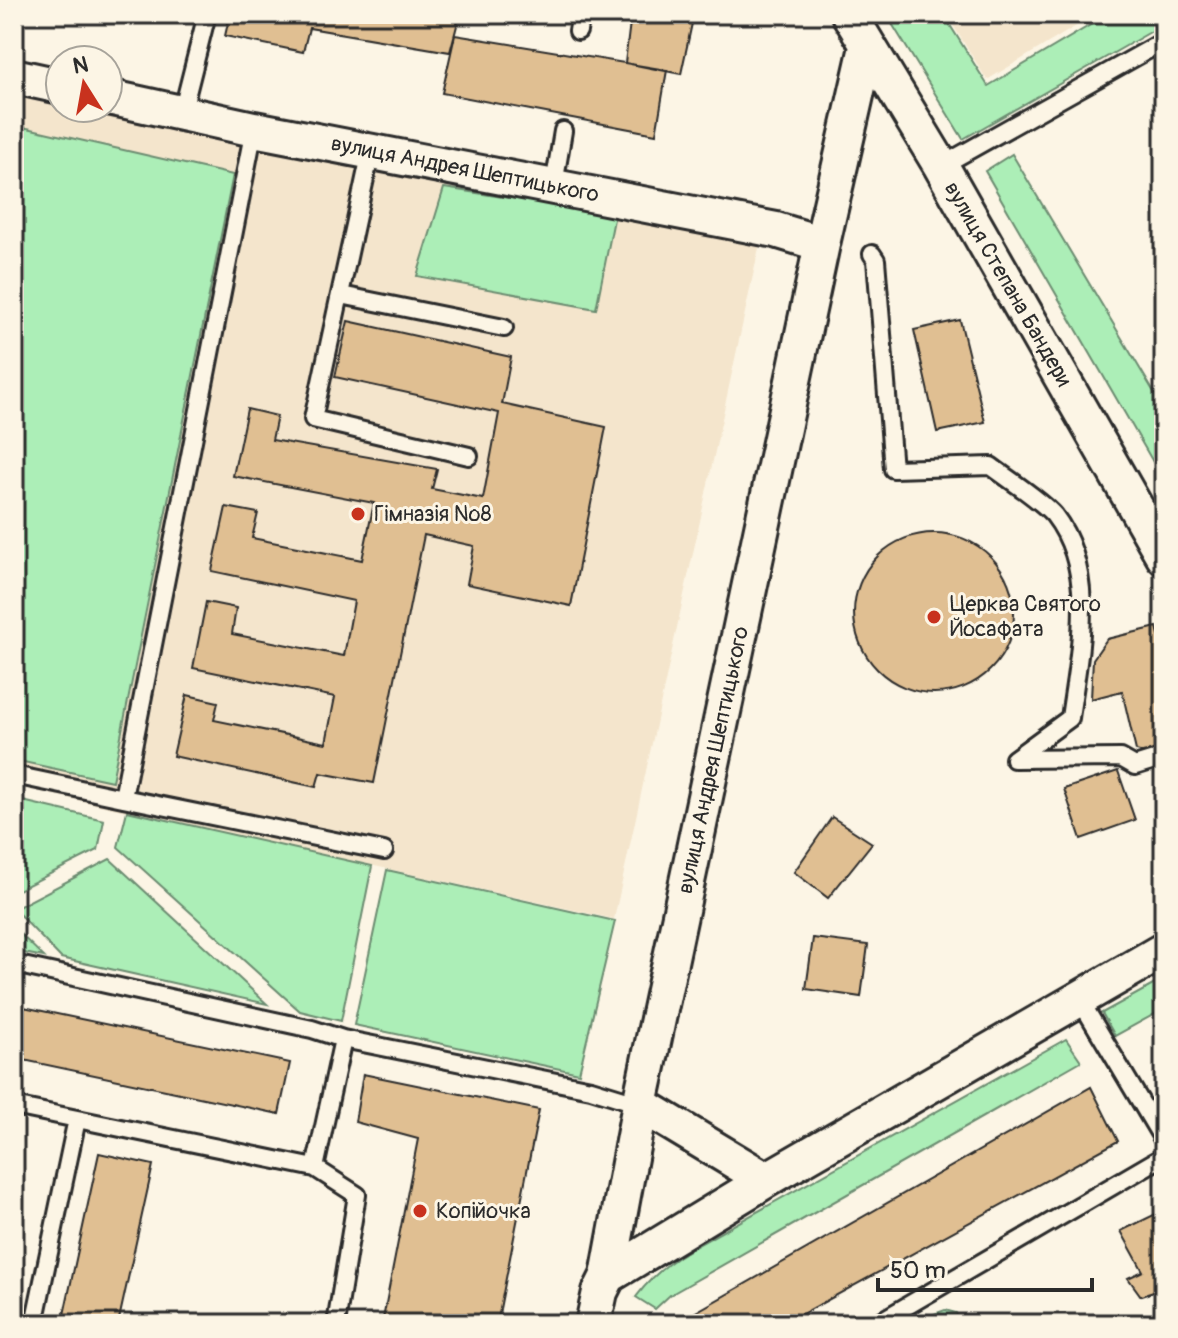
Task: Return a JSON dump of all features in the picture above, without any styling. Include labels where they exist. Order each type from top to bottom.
[{"type":"street","name":"вулиця Степана Бандери","points":[[849,14],[941,166],[1164,557]]},
{"type":"street","name":"вулиця Андрея Шептицького","points":[[593,1324],[600,1292],[608,1276],[640,1104],[822,244],[867,47]]},
{"type":"street","points":[[14,76],[44,83]]},
{"type":"street","name":"вулиця Андрея Шептицького","points":[[124,100],[254,129],[776,230],[822,244]]},
{"type":"street","points":[[608,1276],[766,1180],[1164,950]]},
{"type":"street","points":[[640,1104],[766,1180]]},
{"type":"lane","points":[[182,113],[207,14]]},
{"type":"lane","points":[[578,31],[581,14]]},
{"type":"lane","points":[[941,166],[1162,46]]},
{"type":"lane","points":[[123,798],[254,129]]},
{"type":"lane","points":[[554,185],[563,131]]},
{"type":"lane","points":[[371,151],[313,419],[469,456]]},
{"type":"lane","points":[[872,254],[876,260],[893,469],[991,466],[1053,515],[1077,557],[1083,626],[1070,718],[1014,759],[1121,758],[1135,766],[1164,757]]},
{"type":"lane","points":[[341,295],[504,328]]},
{"type":"lane","points":[[14,775],[384,851]]},
{"type":"lane","points":[[14,964],[312,1029],[343,1039],[591,1089],[640,1104]]},
{"type":"lane","points":[[1080,1000],[1164,1141]]},
{"type":"lane","points":[[315,1168],[343,1039]]},
{"type":"lane","points":[[14,1106],[315,1168],[357,1195],[336,1324]]},
{"type":"lane","points":[[34,1324],[77,1119]]},
{"type":"lane","points":[[876,1324],[1164,1156]]},
{"type":"shaded area","points":[[946,14],[1096,14],[987,80]]},
{"type":"shaded area","name":"Гімназія №8","points":[[14,95],[44,101],[44,124],[124,124],[124,117],[760,243],[614,919],[14,786]]},
{"type":"green space","points":[[886,14],[943,14],[988,86],[1109,14],[1151,14],[1159,27],[963,139]]},
{"type":"green space","points":[[14,125],[233,175],[112,781],[14,760]]},
{"type":"green space","points":[[1012,154],[1164,409],[1164,481],[985,171]]},
{"type":"green space","points":[[444,188],[615,214],[596,309],[417,276]]},
{"type":"green space","points":[[14,799],[104,820],[98,850],[14,892]]},
{"type":"green space","points":[[127,811],[372,866],[341,1021],[300,1011],[118,847]]},
{"type":"green space","points":[[110,859],[267,1004],[61,958],[14,909]]},
{"type":"green space","points":[[387,870],[615,921],[579,1073],[354,1025]]},
{"type":"green space","points":[[14,928],[44,957],[14,951]]},
{"type":"green space","points":[[1164,979],[1164,1009],[1115,1036],[1102,1013]]},
{"type":"green space","points":[[1066,1039],[1081,1061],[670,1295],[655,1309],[636,1297],[660,1271],[689,1250]]},
{"type":"green space","points":[[945,1310],[956,1313],[962,1324],[929,1324],[934,1314]]},
{"type":"building","points":[[230,14],[460,14],[450,52],[309,28],[303,52],[225,36]]},
{"type":"building","points":[[631,14],[694,14],[681,74],[625,63]]},
{"type":"building","points":[[455,35],[667,70],[656,134],[442,93]]},
{"type":"building","points":[[960,320],[985,422],[937,432],[914,330]]},
{"type":"building","points":[[348,321],[511,357],[502,404],[606,427],[571,606],[467,584],[474,546],[424,535],[374,783],[320,773],[316,787],[173,756],[187,695],[218,702],[214,720],[326,743],[335,697],[193,668],[206,602],[236,608],[232,634],[344,656],[354,601],[212,571],[226,507],[258,513],[252,538],[362,560],[374,503],[233,476],[247,409],[277,416],[272,440],[437,469],[432,489],[483,499],[499,413],[335,377]]},
{"type":"building","name":"Церква Святого Йосафата","points":[[934,533],[965,539],[991,556],[1008,582],[1014,613],[1008,644],[991,670],[965,687],[934,693],[903,687],[877,670],[860,644],[854,613],[860,582],[877,556],[903,539]]},
{"type":"building","points":[[1157,627],[1164,655],[1164,758],[1136,751],[1122,691],[1091,699],[1093,659],[1107,639]]},
{"type":"building","points":[[1118,771],[1135,820],[1081,839],[1064,789]]},
{"type":"building","points":[[832,817],[872,843],[828,898],[794,872]]},
{"type":"building","points":[[813,938],[868,945],[861,997],[806,989]]},
{"type":"building","points":[[14,1005],[290,1063],[279,1114],[14,1058]]},
{"type":"building","points":[[363,1074],[539,1110],[497,1324],[382,1324],[418,1139],[355,1122]]},
{"type":"building","points":[[1091,1087],[1118,1141],[784,1324],[685,1324],[680,1321]]},
{"type":"building","points":[[99,1153],[153,1165],[118,1324],[62,1324]]},
{"type":"building","points":[[1164,1210],[1164,1301],[1153,1292],[1141,1296],[1128,1278],[1143,1271],[1121,1231]]},
{"type":"place","name":"Гімназія №8","points":[[358,514]]},
{"type":"place","name":"Церква Святого Йосафата","points":[[934,617]]},
{"type":"place","name":"Копійочка","points":[[420,1211]]}]
